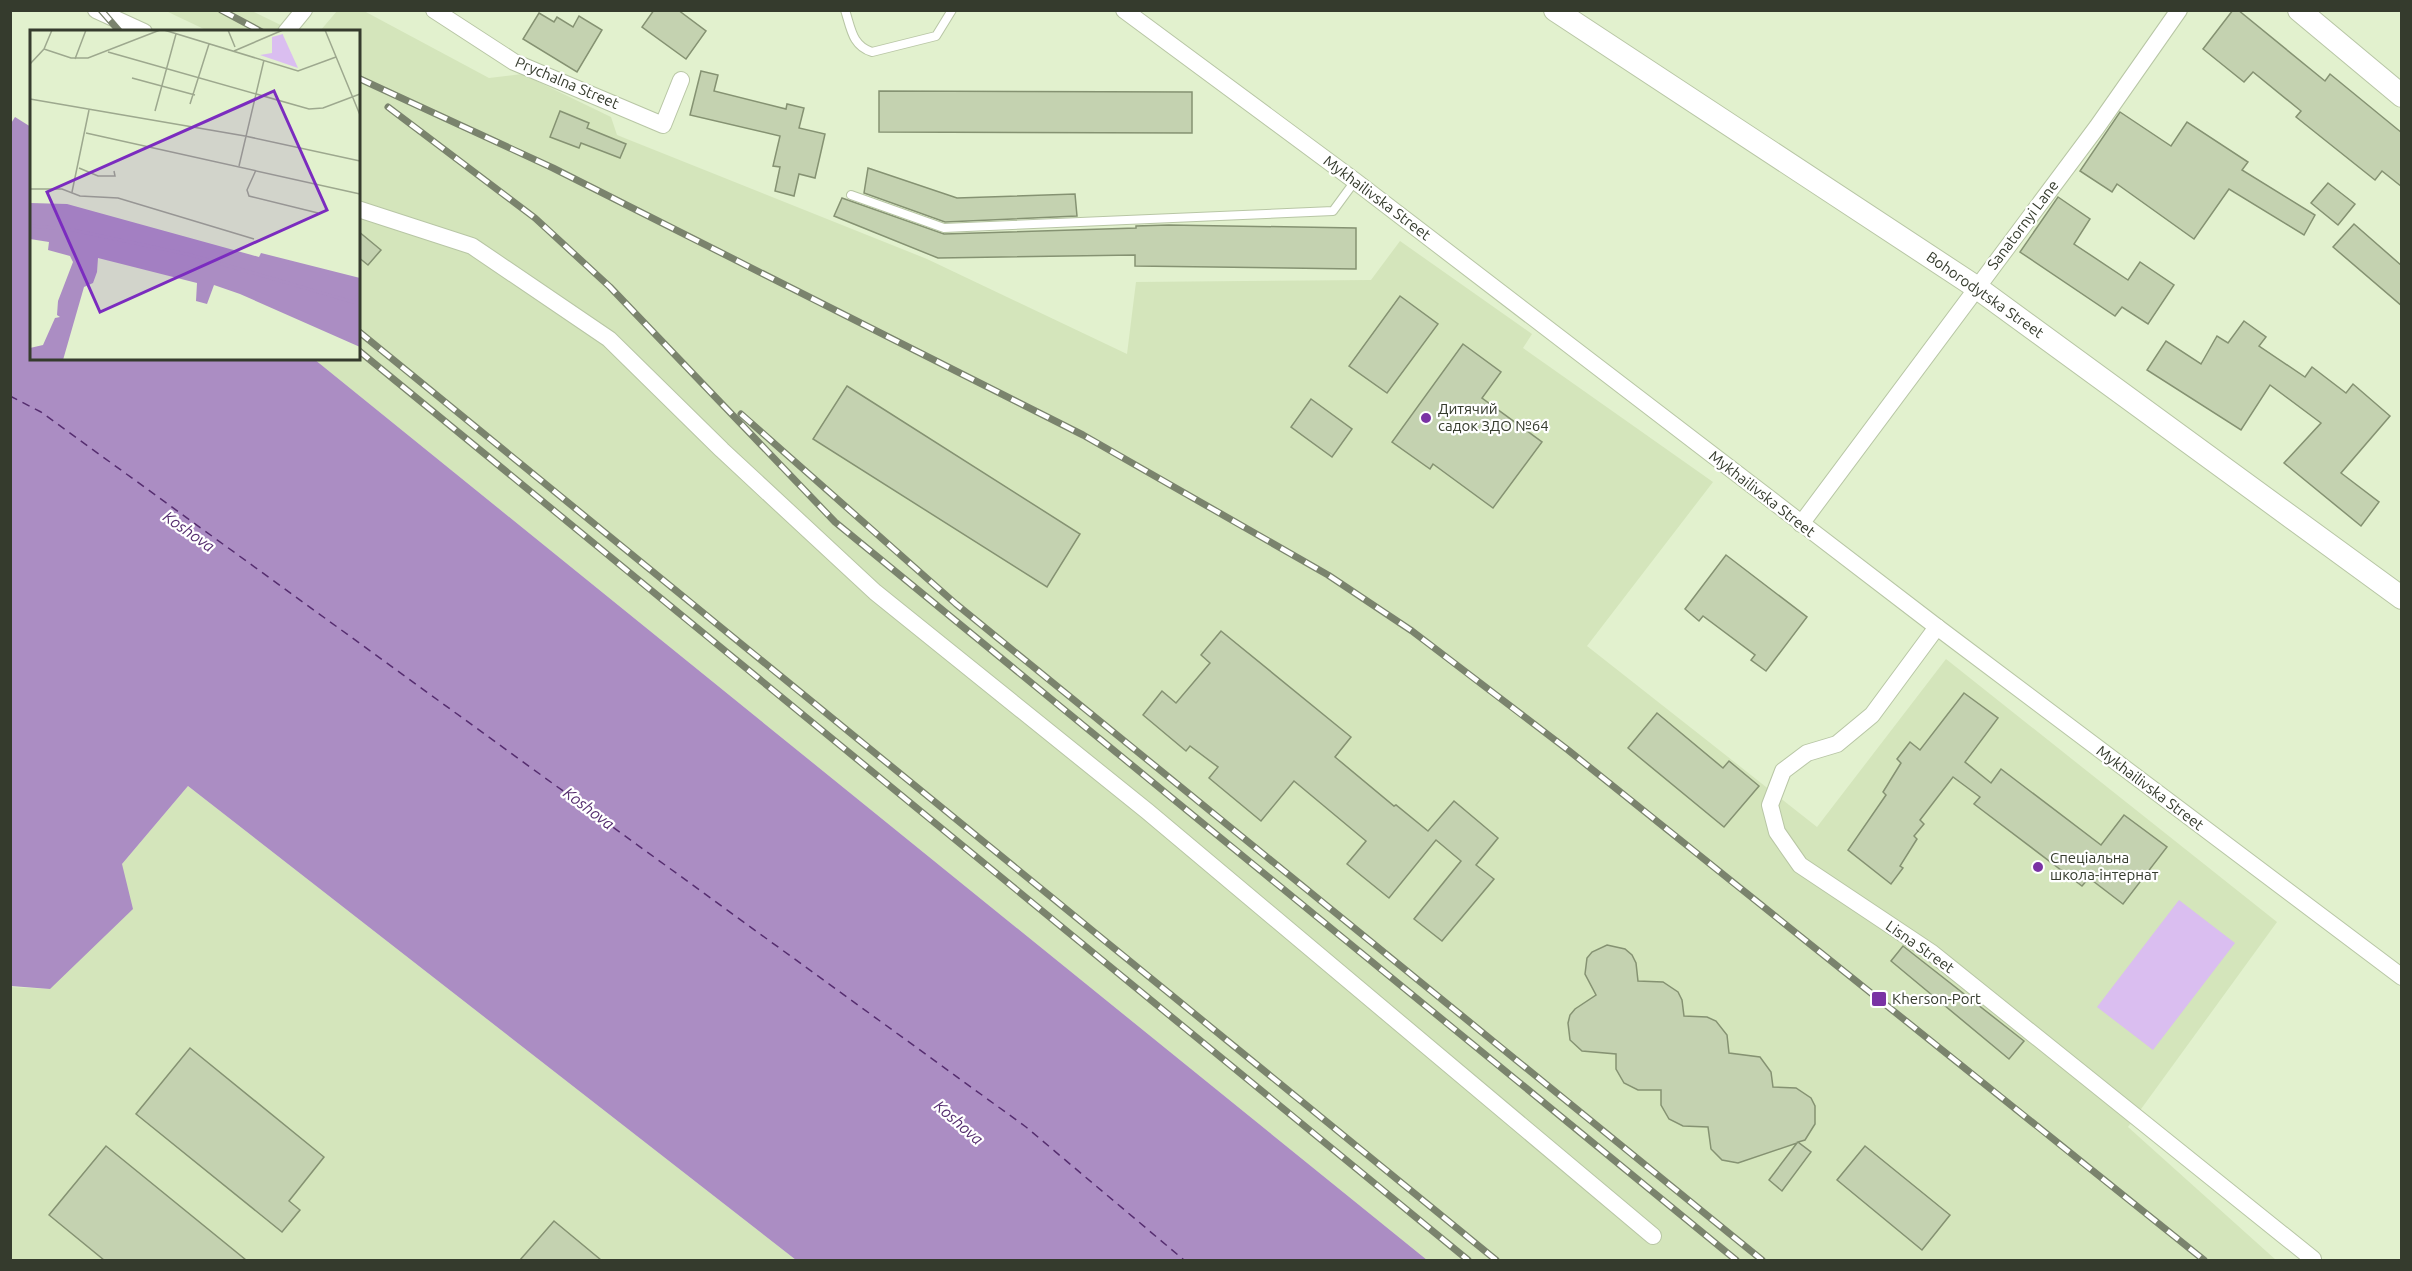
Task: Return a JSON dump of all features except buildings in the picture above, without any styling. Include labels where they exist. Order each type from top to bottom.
[{"type":"street","points":[[96,10],[140,30]]},
{"type":"street","points":[[288,30],[304,10]]},
{"type":"street","name":"Prychalna Street","points":[[434,10],[514,62],[663,124],[681,80]]},
{"type":"street","name":"Mykhailivska Street","points":[[1124,10],[1355,181],[1936,627],[2402,977]]},
{"type":"street","name":"Bohorodytska Street","points":[[1555,10],[1976,287],[2402,598]]},
{"type":"street","name":"Sanatornyi Lane","points":[[1801,524],[2097,126],[2179,10]]},
{"type":"street","points":[[2299,10],[2402,96]]},
{"type":"street","points":[[360,210],[472,246],[609,339],[722,450],[875,592],[1147,811],[1653,1236]]},
{"type":"street","name":"Lisna Street","points":[[1936,627],[1872,715],[1837,744],[1807,753],[1783,771],[1770,805],[1777,832],[1800,865],[1932,953],[2313,1258]]},
{"type":"lane","points":[[845,10],[855,42],[862,49],[872,52],[936,36],[952,10]]},
{"type":"lane","points":[[851,195],[944,228],[1333,211],[1355,181]]},
{"type":"shaded area","points":[[166,11],[252,11],[291,30],[206,30]]},
{"type":"shaded area","points":[[337,11],[364,11],[489,78],[522,74],[611,117],[617,135],[927,259],[1127,354],[1136,282],[1371,280],[1400,241],[1532,334],[1523,348],[1713,482],[1587,646],[1817,827],[1946,659],[2277,922],[2128,1127],[2276,1260],[1427,1260],[315,360],[360,360],[360,30],[321,30]]},
{"type":"shaded area","points":[[188,786],[796,1260],[11,1260],[10,987],[50,989],[122,864]]},
{"type":"shaded area","points":[[2179,900],[2235,943],[2153,1050],[2097,1007]]},
{"type":"water","name":"Koshova","points":[[15,117],[30,126],[30,360],[315,360],[1427,1260],[796,1260],[188,786],[122,864],[133,909],[50,989],[11,986],[10,125]]},
{"type":"ferry route","points":[[10,396],[41,412],[1026,1127],[1184,1260]]},
{"type":"railway","points":[[101,10],[118,30]]},
{"type":"railway","points":[[221,10],[258,30]]},
{"type":"railway","points":[[360,79],[553,168],[1083,435],[1328,575],[1412,631],[1568,750],[2204,1260]]},
{"type":"railway","points":[[388,107],[535,218],[610,287],[835,522],[1736,1260]]},
{"type":"railway","points":[[360,333],[1496,1260]]},
{"type":"railway","points":[[360,352],[1468,1260]]},
{"type":"railway","points":[[741,414],[956,604],[1762,1260]]},
{"type":"place","name":"Дитячий садок ЗДО №64","points":[[1426,418]]},
{"type":"place","name":"Спеціальна школа-інтернат","points":[[2038,867]]},
{"type":"place","name":"Kherson-Port","points":[[1879,999]]}]
